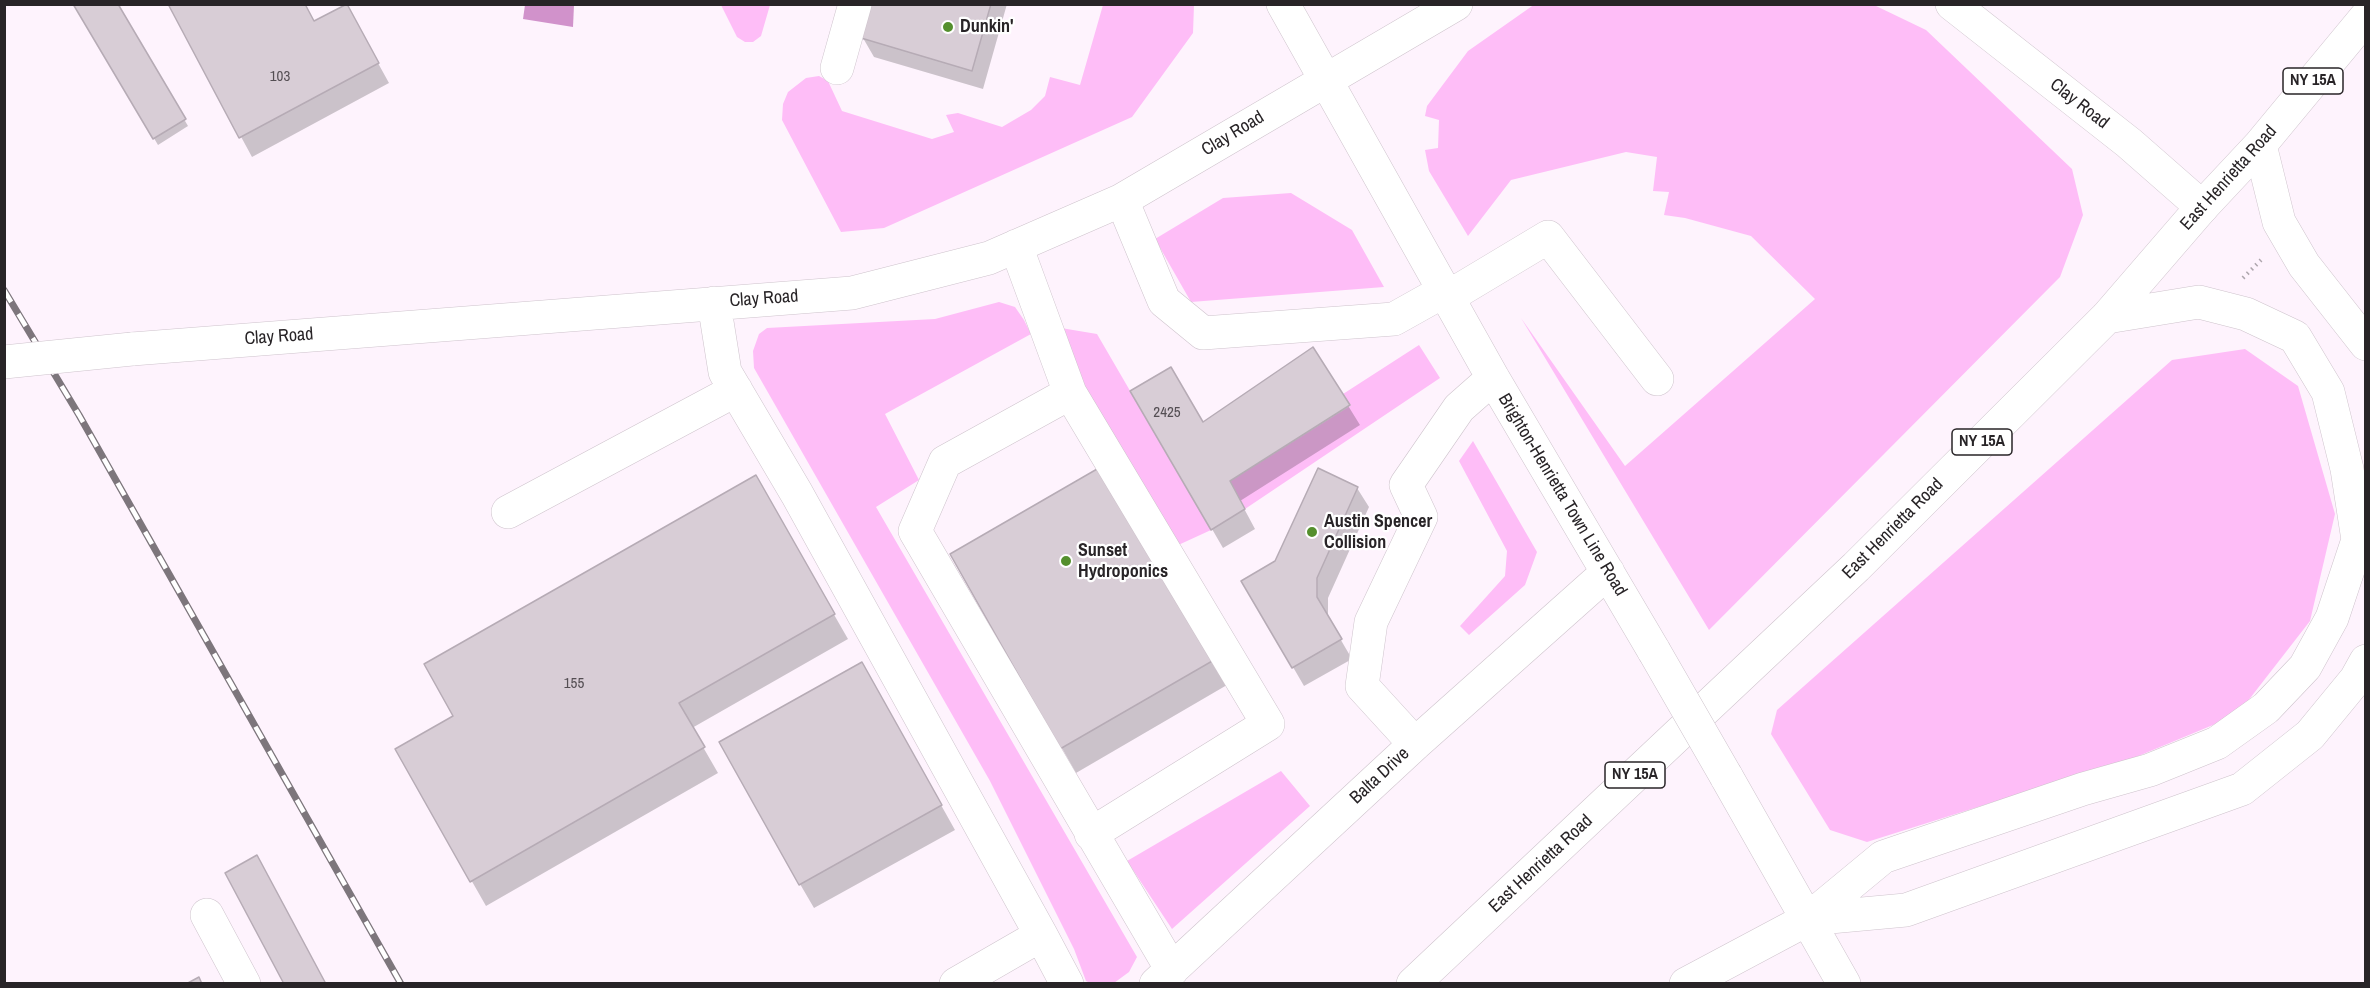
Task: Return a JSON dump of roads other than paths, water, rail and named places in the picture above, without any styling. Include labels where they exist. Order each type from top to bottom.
[{"type":"street","points":[[837,68],[855,4]]},
{"type":"street","name":"Brighton-Henrietta Town Line Road","points":[[1283,4],[1493,378],[1654,651],[1844,984]]},
{"type":"street","name":"Clay Road","points":[[4,362],[132,349],[852,293],[989,258],[1122,200],[1456,4]]},
{"type":"street","name":"Clay Road","points":[[1952,4],[2129,143],[2202,207]]},
{"type":"street","name":"East Henrietta Road","points":[[1413,984],[1856,567],[2107,317],[2202,207],[2260,145],[2366,17]]},
{"type":"street","points":[[2260,145],[2279,222],[2304,265],[2366,344]]},
{"type":"street","points":[[1122,200],[1164,300],[1203,333],[1394,319],[1446,294],[1548,237],[1657,379]]},
{"type":"street","points":[[1016,246],[1070,393],[1268,724],[1091,834]]},
{"type":"street","points":[[1686,984],[1808,919],[1884,857],[2084,789],[2150,770],[2217,743],[2266,708],[2305,667],[2332,618],[2358,540],[2347,469],[2328,392],[2295,337],[2246,314],[2199,302],[2107,317]]},
{"type":"street","points":[[714,303],[725,372],[797,494],[1067,984]]},
{"type":"street","points":[[1415,744],[1362,686],[1371,622],[1421,517],[1406,486],[1459,408],[1493,378]]},
{"type":"street","points":[[508,512],[736,390]]},
{"type":"street","points":[[1070,393],[945,462],[915,531],[1091,834],[1164,977]]},
{"type":"street","name":"Balta Drive","points":[[1164,977],[1415,744],[1608,572]]},
{"type":"street","points":[[1808,919],[1906,910],[2242,789],[2310,735],[2356,680],[2366,661]]},
{"type":"street","points":[[207,915],[244,984]]},
{"type":"street","points":[[956,984],[1041,935]]},
{"type":"railway","points":[[4,290],[79,415],[401,984]]},
{"type":"place","name":"Dunkin'","points":[[948,27]]},
{"type":"place","name":"Austin Spencer Collision","points":[[1312,532]]},
{"type":"place","name":"Sunset Hydroponics","points":[[1066,561]]}]
